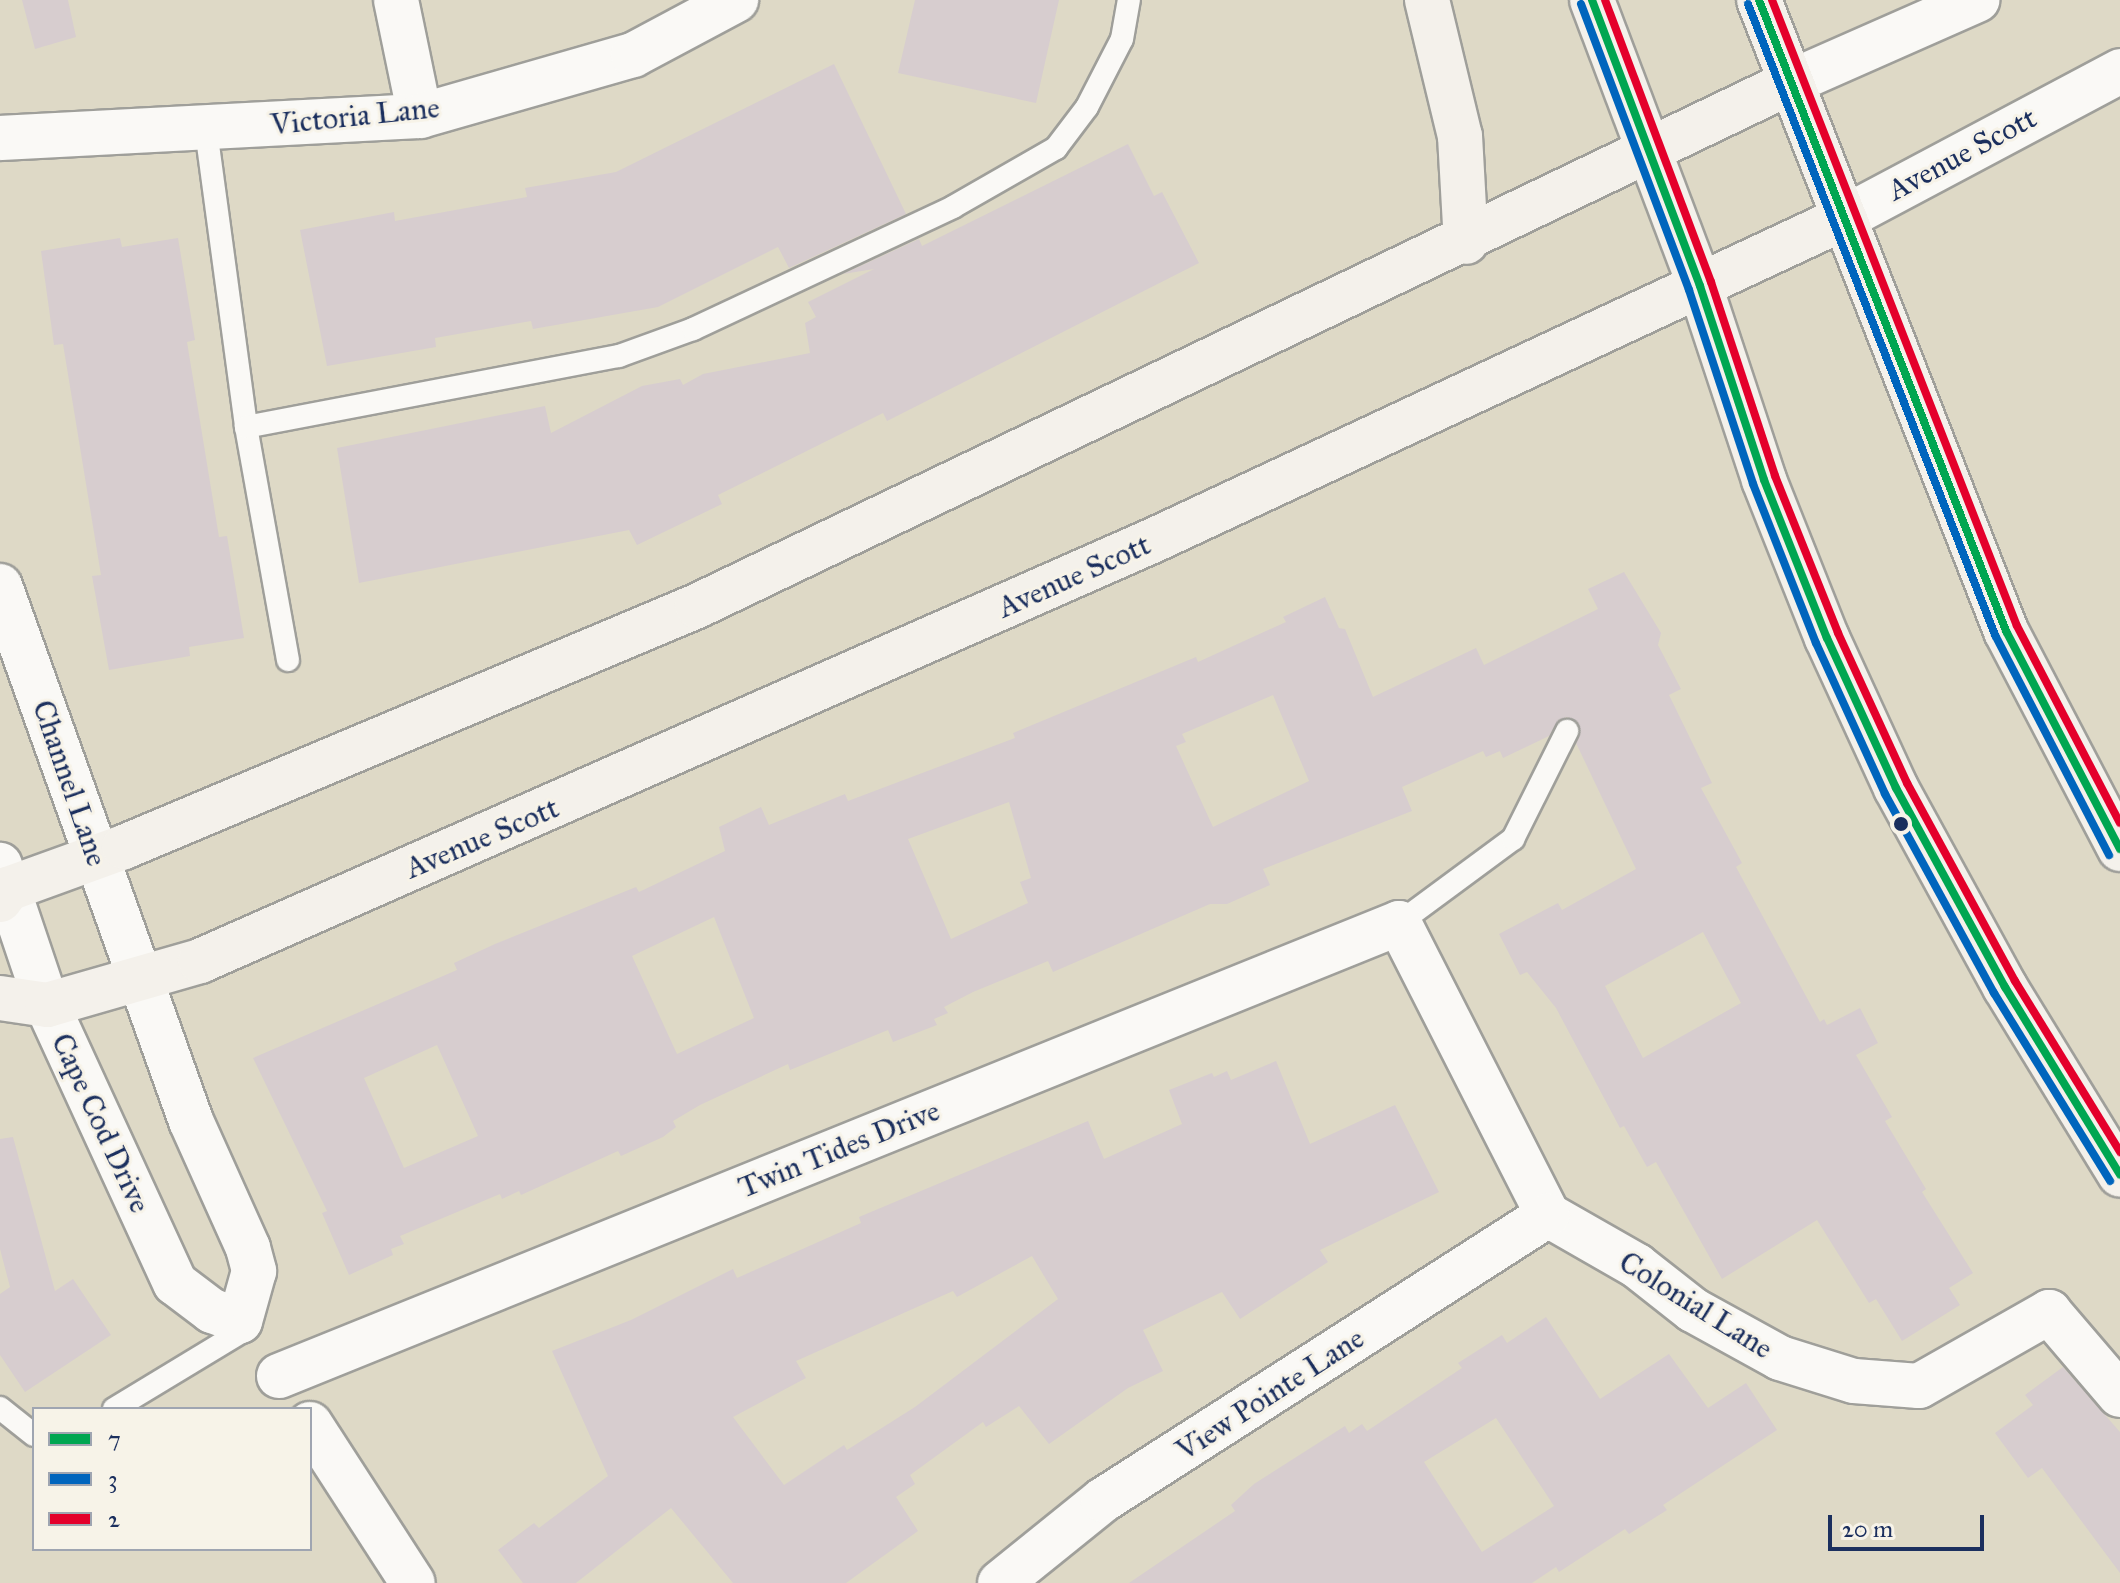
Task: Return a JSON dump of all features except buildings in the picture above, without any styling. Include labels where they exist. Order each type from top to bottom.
[{"type":"main road","points":[[1427,0],[1460,136],[1466,242]]},
{"type":"main road","points":[[1592,0],[1700,286],[1764,480],[1827,638],[1896,788],[2005,987],[2120,1175]]},
{"type":"main road","points":[[1759,0],[2006,631],[2120,849]]},
{"type":"main road","points":[[3,884],[94,855],[697,606],[1466,242],[1789,83]]},
{"type":"main road","name":"Avenue Scott","points":[[0,998],[47,1005],[200,961],[730,731],[1844,218]]},
{"type":"street","points":[[396,0],[420,116]]},
{"type":"street","name":"Victoria Lane","points":[[0,138],[206,130],[420,116],[633,55],[736,0]]},
{"type":"street","points":[[1789,83],[1977,0]]},
{"type":"street","name":"Avenue Scott","points":[[1844,218],[2120,71]]},
{"type":"street","name":"Channel Lane","points":[[0,586],[141,979]]},
{"type":"street","name":"Cape Cod Drive","points":[[3,884],[47,1005],[175,1283],[212,1311],[243,1325]]},
{"type":"street","points":[[1399,923],[1548,1215]]},
{"type":"street","name":"Twin Tides Drive","points":[[290,1392],[1399,923]]},
{"type":"street","points":[[141,979],[191,1121],[248,1248],[254,1271],[243,1325],[290,1392]]},
{"type":"street","name":"Colonial Lane","points":[[1548,1215],[1637,1266],[1693,1310],[1780,1358],[1854,1381],[1919,1386],[2049,1312],[2120,1395]]},
{"type":"street","name":"View Pointe Lane","points":[[1000,1583],[1103,1500],[1548,1215]]},
{"type":"street","points":[[312,1427],[413,1583]]},
{"type":"lane","points":[[246,427],[619,356],[693,329],[953,207],[1056,148],[1087,107],[1122,39],[1129,0]]},
{"type":"lane","points":[[206,130],[246,427],[288,660]]},
{"type":"lane","points":[[1399,923],[1513,839],[1567,731]]},
{"type":"lane","points":[[117,1407],[243,1325]]},
{"type":"lane","points":[[0,1408],[32,1433]]},
{"type":"transit line","name":"7","points":[[1592,0],[1700,286],[1764,480],[1827,638],[1896,788],[2005,987],[2120,1175]]},
{"type":"transit line","name":"2","points":[[1605,0],[1711,282],[1775,476],[1838,633],[1907,783],[2015,981],[2120,1152]]},
{"type":"transit line","name":"7","points":[[1759,0],[2006,631],[2120,849]]},
{"type":"transit line","name":"2","points":[[1772,0],[2017,626],[2120,823]]},
{"type":"transit line","name":"3","points":[[1581,4],[1689,290],[1753,484],[1816,643],[1885,794],[1994,993],[2110,1181]]},
{"type":"transit line","name":"3","points":[[1748,4],[1995,635],[2109,855]]}]
